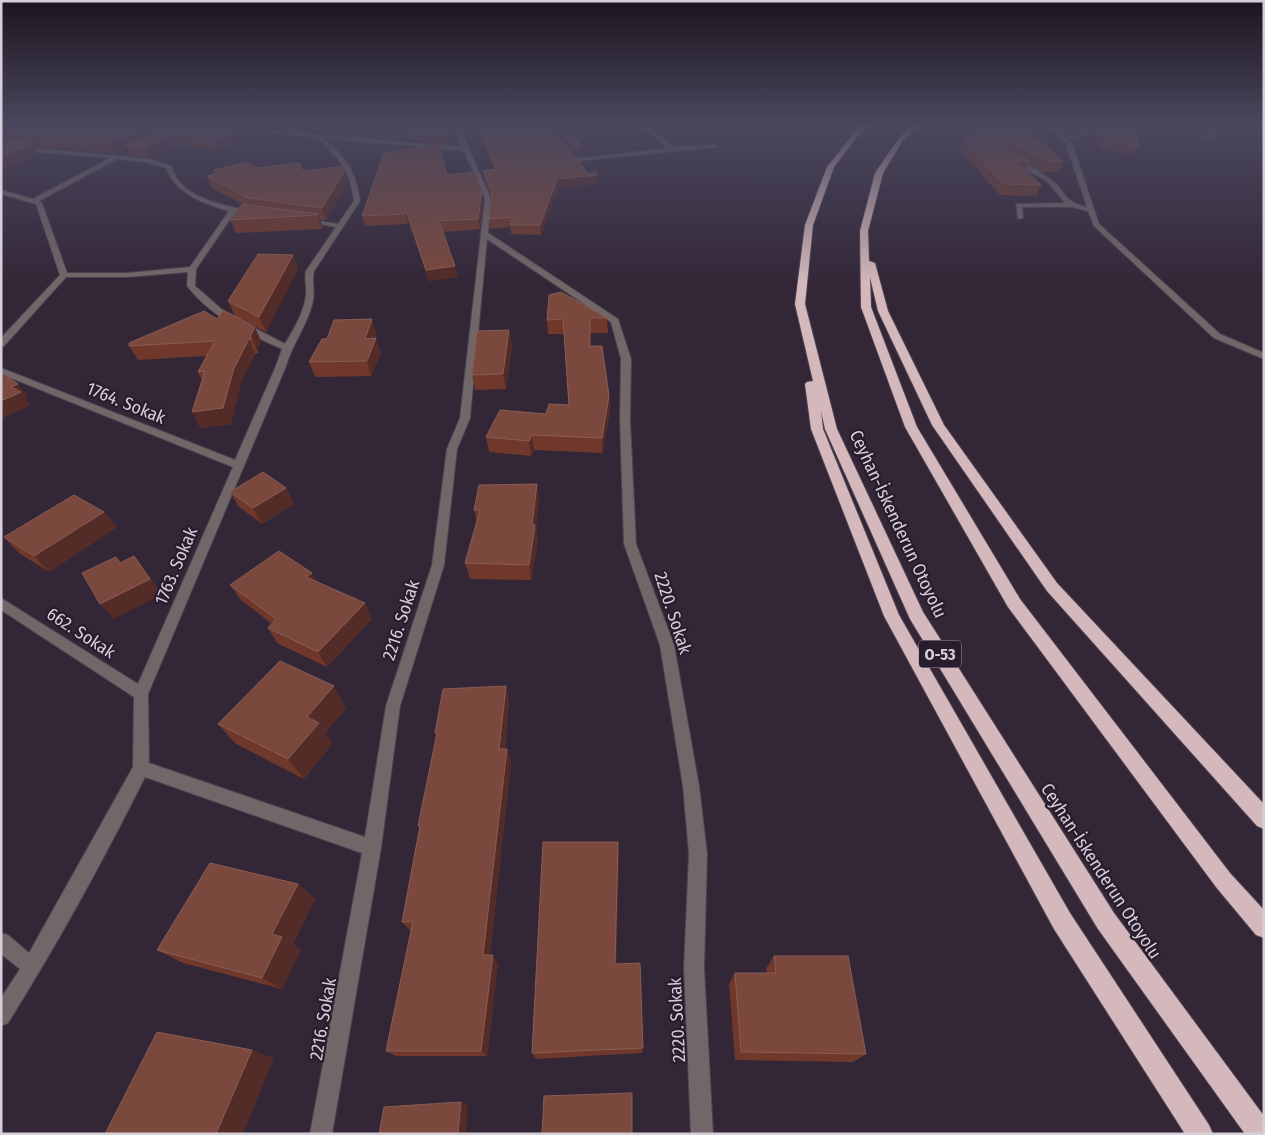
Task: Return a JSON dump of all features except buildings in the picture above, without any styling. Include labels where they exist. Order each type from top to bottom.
[{"type":"highway","name":"Ceyhan-İskenderun Otoyolu","points":[[827,177],[809,225],[800,304],[831,428],[916,615],[1106,921],[1261,1134]]},
{"type":"highway","points":[[877,177],[864,231],[866,308],[911,428],[1014,603],[1223,880],[1264,927]]},
{"type":"highway","points":[[864,231],[883,311],[938,425],[1052,587],[1264,819]]},
{"type":"highway","points":[[800,304],[818,429],[892,616],[1062,921],[1200,1134]]},
{"type":"street","points":[[32,201],[78,177]]},
{"type":"street","points":[[172,177],[178,185],[210,203],[232,211],[257,214]]},
{"type":"street","name":"1763. Sokak","points":[[1,1016],[32,966],[115,819],[141,768],[141,694],[286,348],[296,335],[309,303],[312,284],[308,278],[310,271],[357,201],[354,177]]},
{"type":"street","name":"2216. Sokak","points":[[321,1134],[372,848],[393,706],[438,565],[452,448],[465,418],[488,199],[478,177]]},
{"type":"street","points":[[1043,177],[1050,181],[1063,199],[1072,205]]},
{"type":"street","points":[[1081,177],[1096,225],[1217,336],[1264,356]]},
{"type":"street","points":[[1,192],[39,203],[64,276]]},
{"type":"street","points":[[1020,218],[1018,205],[1072,205],[1092,210]]},
{"type":"street","points":[[232,211],[192,269],[191,286],[202,301],[224,317],[286,348]]},
{"type":"street","points":[[301,220],[340,226]]},
{"type":"street","name":"2220. Sokak","points":[[485,234],[615,321],[626,359],[625,420],[630,544],[667,645],[691,786],[698,854],[694,968],[702,1134]]},
{"type":"street","points":[[1,344],[64,276],[192,269]]},
{"type":"street","name":"1764. Sokak","points":[[1,371],[238,465]]},
{"type":"street","name":"662. Sokak","points":[[1,604],[141,694]]},
{"type":"street","points":[[141,768],[372,848]]},
{"type":"street","points":[[1,942],[32,966]]}]
